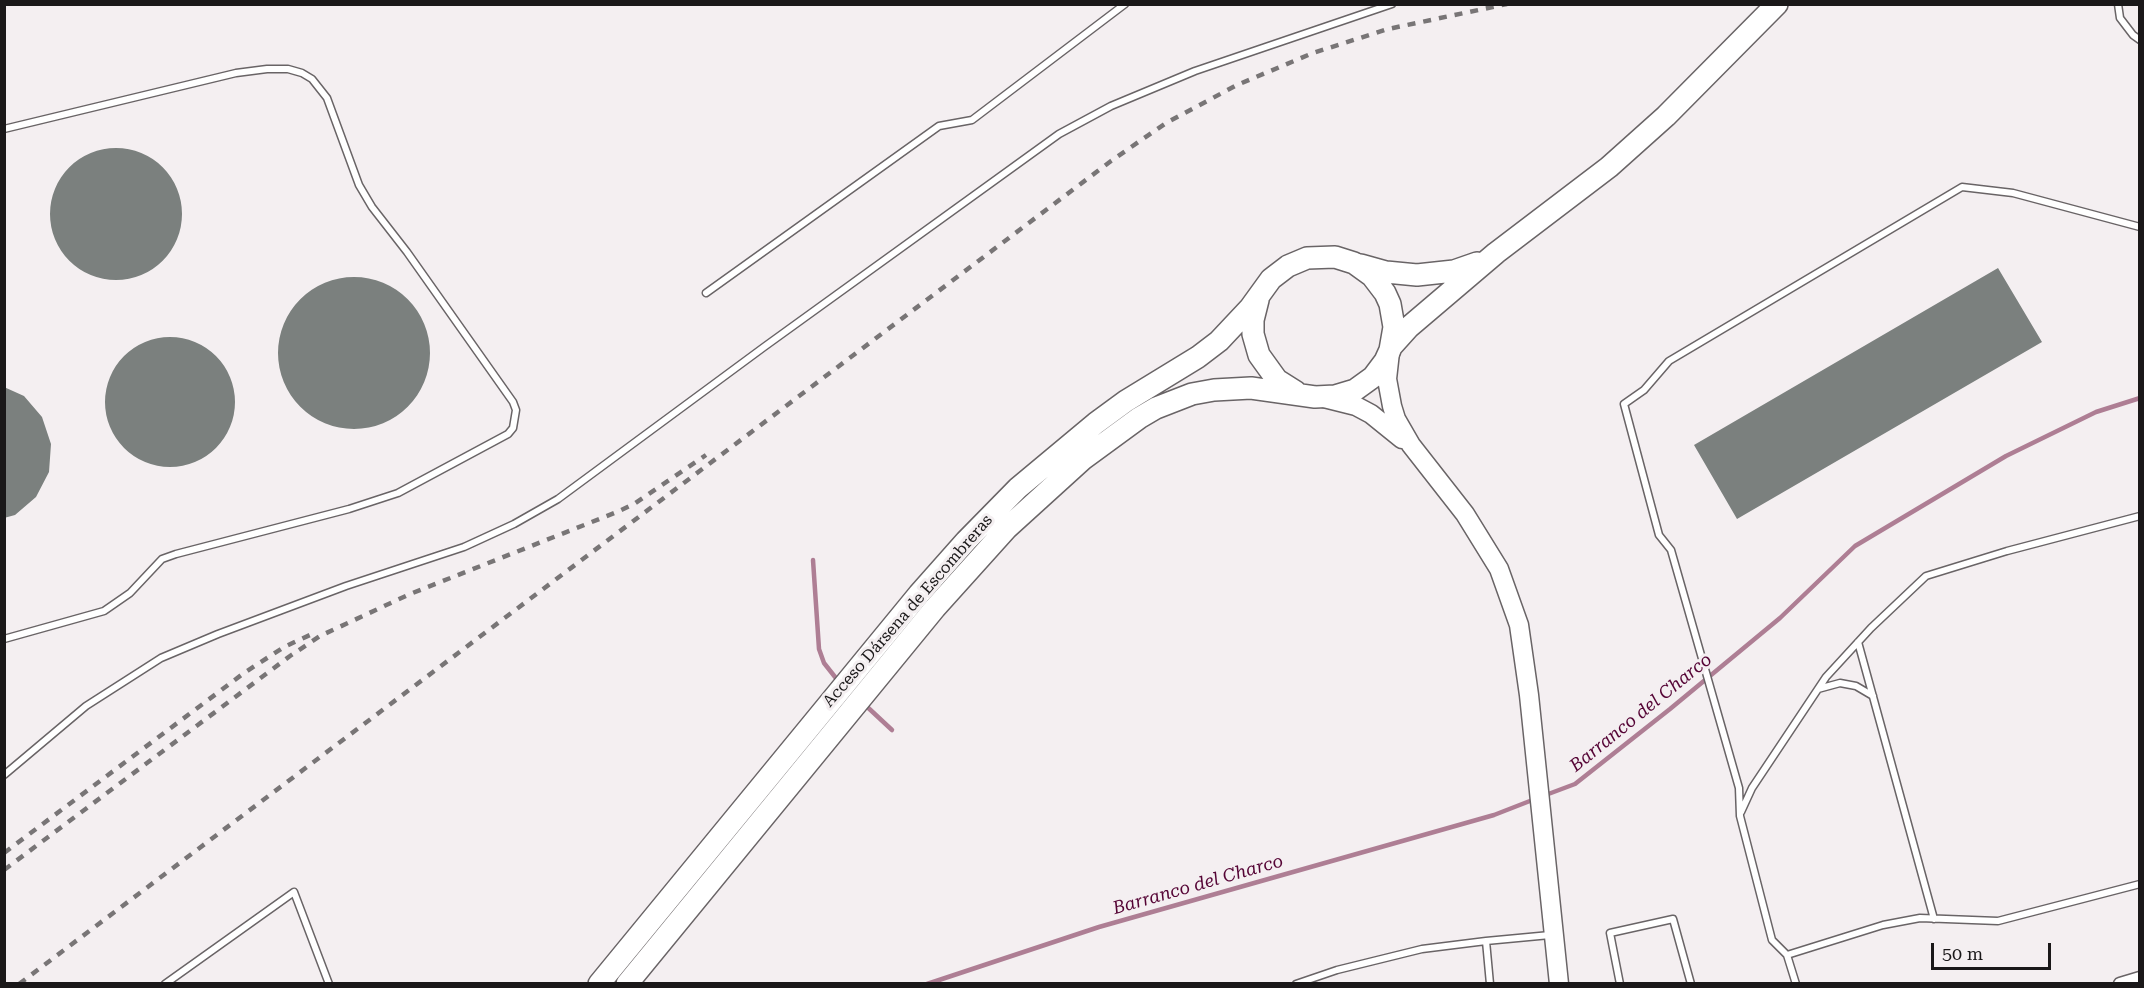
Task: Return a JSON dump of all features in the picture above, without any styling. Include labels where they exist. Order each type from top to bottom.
[{"type":"highway","points":[[1390,349],[1409,327],[1496,253],[1609,167],[1666,116],[1777,4]]},
{"type":"highway","points":[[1346,260],[1386,272],[1417,275],[1454,271],[1475,265],[1496,253]]},
{"type":"highway","name":"Acceso Dársena de Escombreras","points":[[599,984],[904,612],[992,513],[1045,464],[1126,401],[1219,341],[1279,272],[1298,261],[1316,257],[1335,257],[1346,260],[1372,276],[1385,293],[1393,316],[1394,327],[1390,349],[1380,369],[1364,384],[1344,394],[1309,396],[1251,388],[1232,388],[1203,392],[1173,400],[1139,418],[1059,480],[1007,528],[941,602],[627,984]]},
{"type":"highway","name":"Acceso Dársena de Escombreras","points":[[1264,289],[1253,320],[1253,334],[1258,355],[1277,380],[1293,391],[1309,396]]},
{"type":"main road","points":[[1390,349],[1388,378],[1392,406],[1403,432],[1425,464]]},
{"type":"main road","points":[[1309,396],[1336,400],[1371,414],[1399,435],[1465,514],[1499,569],[1519,625],[1537,768],[1559,984]]},
{"type":"street","points":[[2120,984],[2139,978]]},
{"type":"lane","points":[[706,293],[939,126],[972,120],[1125,4]]},
{"type":"lane","points":[[4,775],[86,706],[161,658],[336,590],[464,547],[514,524],[558,499],[1059,134],[1111,106],[1195,71],[1392,4]]},
{"type":"lane","points":[[2118,4],[2120,18],[2139,40]]},
{"type":"lane","points":[[4,129],[236,73],[288,69],[302,73],[312,79],[327,98],[359,185],[372,207],[407,252],[500,383],[516,410],[513,428],[508,434],[398,493],[358,507],[162,559],[130,593],[104,611],[4,639]]},
{"type":"lane","points":[[1796,984],[1787,955],[1772,940],[1740,816],[1739,788],[1671,550],[1659,535],[1624,404],[1644,390],[1669,362],[1962,187],[2013,193],[2139,227]]},
{"type":"lane","points":[[1740,816],[1752,788],[1826,677],[1858,642],[1926,576],[2007,551],[2139,516]]},
{"type":"lane","points":[[1858,642],[1934,919]]},
{"type":"lane","points":[[1818,689],[1840,683],[1856,686],[1873,696]]},
{"type":"lane","points":[[1787,955],[1883,925],[1920,918],[1998,921],[2139,884]]},
{"type":"lane","points":[[165,984],[294,892],[329,984]]},
{"type":"lane","points":[[1620,984],[1610,933],[1673,919],[1691,984]]},
{"type":"lane","points":[[1296,984],[1337,970],[1422,949],[1554,934]]},
{"type":"lane","points":[[1486,942],[1490,984]]},
{"type":"building","points":[[116,148],[141,153],[163,167],[177,189],[182,214],[177,239],[163,261],[141,275],[116,280],[91,275],[69,261],[55,239],[50,214],[55,189],[69,167],[91,153]]},
{"type":"building","points":[[1998,268],[2042,342],[1737,519],[1694,445]]},
{"type":"building","points":[[354,277],[383,283],[408,299],[424,324],[430,353],[424,382],[408,407],[383,423],[354,429],[325,423],[300,407],[284,382],[278,353],[284,324],[300,299],[325,283]]},
{"type":"building","points":[[170,337],[195,342],[216,356],[230,377],[235,402],[230,427],[216,448],[195,462],[170,467],[145,462],[124,448],[110,427],[105,402],[110,377],[124,356],[145,342]]},
{"type":"building","points":[[4,387],[24,396],[42,417],[51,444],[49,472],[36,497],[15,515],[4,518]]},
{"type":"waterway","name":"Barranco del Charco","points":[[1543,796],[1575,784],[1670,709],[1780,618],[1855,546],[2006,456],[2096,412],[2140,398]]},
{"type":"waterway","points":[[813,560],[819,649],[824,663],[839,682]]},
{"type":"waterway","points":[[863,703],[892,730]]},
{"type":"waterway","name":"Barranco del Charco","points":[[927,984],[1099,927],[1494,815],[1535,799]]},
{"type":"railway","points":[[19,984],[1111,161],[1166,123],[1237,85],[1313,53],[1388,29],[1507,4]]},
{"type":"railway","points":[[4,870],[320,636],[410,594],[617,512],[634,504],[706,455]]},
{"type":"railway","points":[[4,853],[244,673],[284,647],[312,634]]}]
